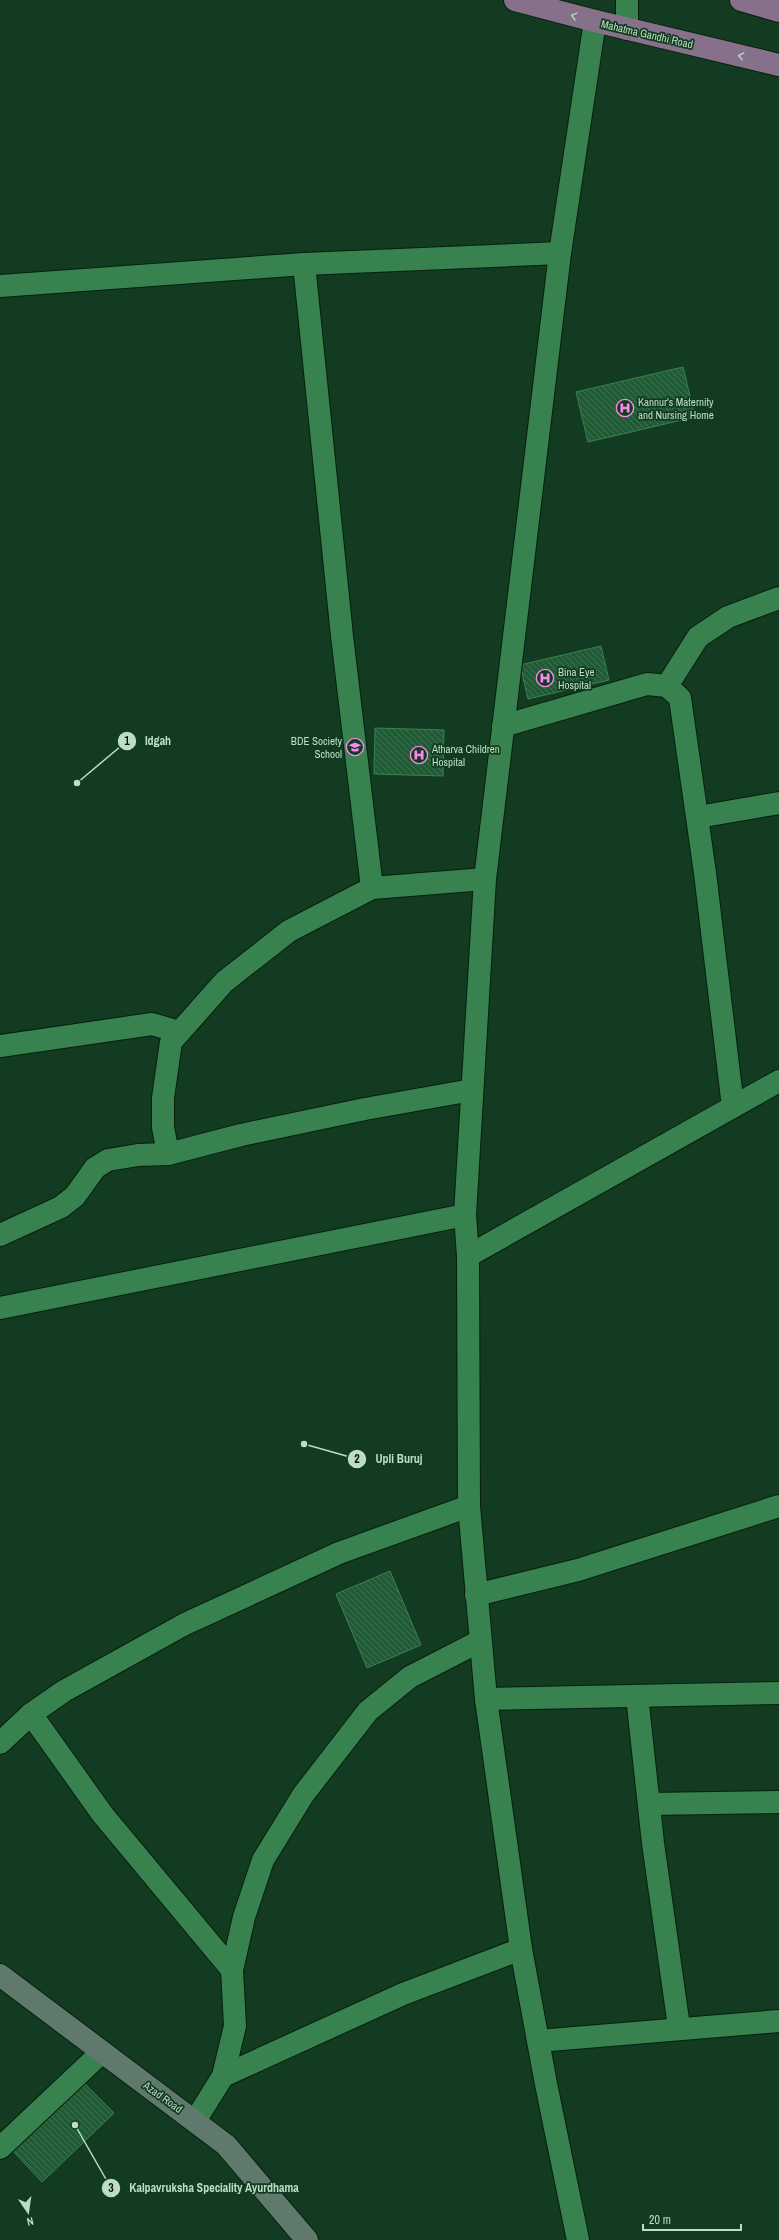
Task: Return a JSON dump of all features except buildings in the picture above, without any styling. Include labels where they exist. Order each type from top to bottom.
[{"type":"main road","name":"Mahatma Gandhi Road","points":[[515,0],[595,22],[779,65]]},
{"type":"main road","points":[[741,0],[779,11]]},
{"type":"street","points":[[626,0],[627,29]]},
{"type":"street","points":[[578,2240],[538,2041],[522,1949],[486,1699],[469,1506],[468,1256],[465,1215],[485,879],[560,253],[595,22]]},
{"type":"street","points":[[0,286],[304,264],[560,253]]},
{"type":"street","points":[[304,264],[342,636],[372,888]]},
{"type":"street","points":[[667,686],[698,637],[728,617],[779,598]]},
{"type":"street","points":[[503,726],[647,684],[667,686],[680,698],[698,817],[733,1107]]},
{"type":"street","points":[[698,817],[779,803]]},
{"type":"street","points":[[168,1154],[164,1127],[163,1098],[171,1042],[224,982],[289,931],[372,888],[485,879]]},
{"type":"street","points":[[0,1046],[152,1024],[179,1032]]},
{"type":"street","points":[[468,1256],[779,1081]]},
{"type":"street","points":[[0,1236],[61,1207],[75,1196],[95,1168],[108,1160],[138,1154],[168,1154],[241,1135],[472,1090]]},
{"type":"street","points":[[0,1308],[465,1215]]},
{"type":"street","points":[[0,1742],[31,1714],[64,1691],[185,1624],[339,1553],[469,1506]]},
{"type":"street","points":[[476,1595],[578,1570],[779,1506]]},
{"type":"street","points":[[195,2121],[223,2076],[235,2026],[232,1970],[244,1917],[263,1860],[303,1795],[332,1756],[368,1712],[410,1677],[480,1641]]},
{"type":"street","points":[[486,1699],[779,1693]]},
{"type":"street","points":[[636,1696],[649,1804],[680,2027]]},
{"type":"street","points":[[31,1714],[103,1815],[189,1921],[232,1970]]},
{"type":"street","points":[[649,1804],[779,1802]]},
{"type":"street","points":[[223,2076],[403,1994],[522,1949]]},
{"type":"street","name":"Azad Road","points":[[0,1975],[226,2145],[307,2240]]},
{"type":"street","points":[[538,2041],[680,2027],[779,2020]]},
{"type":"street","points":[[0,2148],[102,2052]]},
{"type":"place","name":"Kannur's Maternity and Nursing Home","points":[[625,408]]},
{"type":"place","name":"Bina Eye Hospital","points":[[545,678]]},
{"type":"place","name":"BDE Society School","points":[[355,747]]},
{"type":"place","name":"Atharva Children Hospital","points":[[419,755]]},
{"type":"place","name":"Idgah","points":[[77,783]]},
{"type":"place","name":"Upli Buruj","points":[[304,1444]]},
{"type":"place","name":"Kalpavruksha Speciality Ayurdhama","points":[[75,2125]]}]
